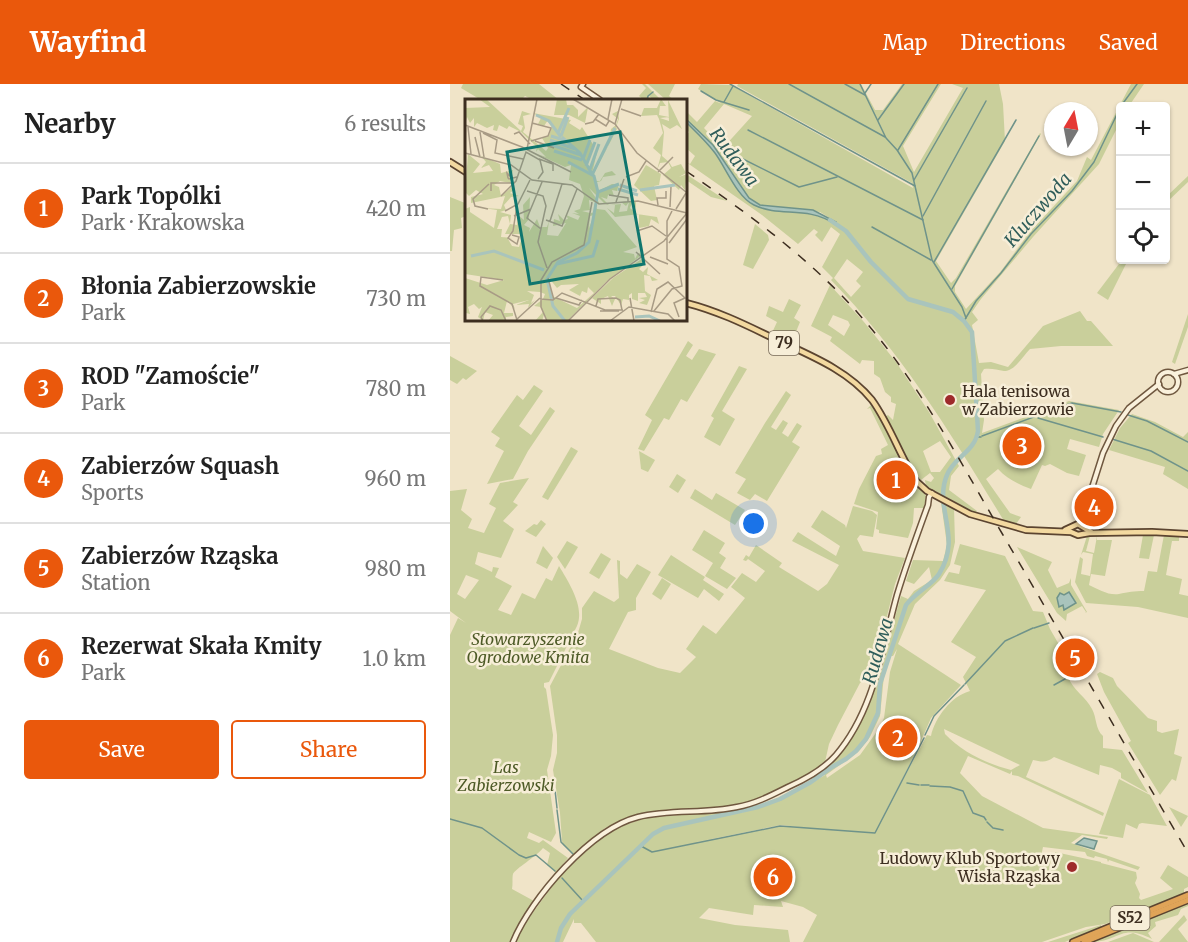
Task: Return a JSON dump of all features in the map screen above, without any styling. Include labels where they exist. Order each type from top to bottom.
[{"type":"highway","name":"S52","points":[[1073,942],[1188,896]]},
{"type":"highway","name":"S52","points":[[1084,942],[1188,900]]},
{"type":"main road","points":[[582,86],[599,99]]},
{"type":"main road","points":[[450,162],[465,171]]},
{"type":"main road","name":"79","points":[[687,303],[717,312],[824,362],[852,382],[868,396],[881,414],[914,478],[932,493],[986,520],[1037,532],[1057,532],[1078,527]]},
{"type":"main road","points":[[1162,389],[1159,378],[1163,373],[1174,374],[1186,371]]},
{"type":"main road","points":[[1151,391],[1173,390],[1179,376],[1186,371]]},
{"type":"main road","points":[[1174,374],[1178,381]]},
{"type":"main road","points":[[1078,527],[1108,440],[1126,412],[1159,384]]},
{"type":"main road","points":[[513,942],[523,922],[553,880],[588,846],[612,828],[645,816],[744,806],[808,778],[831,761],[852,733],[865,707],[899,588],[932,493]]},
{"type":"main road","points":[[1078,527],[1095,533]]},
{"type":"main road","points":[[1078,527],[1082,534]]},
{"type":"main road","points":[[1078,527],[1082,534]]},
{"type":"main road","points":[[1082,534],[1188,534]]},
{"type":"green space","points":[[463,84],[539,84],[558,99],[531,99],[525,96],[522,99],[479,99],[461,88]]},
{"type":"green space","points":[[642,84],[645,84],[660,99],[653,99],[649,96],[648,99],[643,99],[639,96],[646,88]]},
{"type":"green space","points":[[648,84],[675,84],[669,96],[673,99],[665,99]]},
{"type":"green space","points":[[701,84],[731,85],[913,188],[912,183],[737,86],[738,84],[861,84],[875,110],[883,110],[902,84],[941,84],[903,146],[914,172],[963,88],[952,84],[999,84],[1003,104],[1005,141],[936,261],[951,283],[1041,134],[955,286],[955,292],[966,309],[1001,271],[1029,233],[1077,181],[1087,157],[1091,160],[1093,156],[1098,156],[1098,147],[1116,112],[1116,130],[1099,164],[1033,237],[972,312],[978,320],[972,325],[979,363],[991,362],[1008,367],[1043,326],[1080,311],[1113,346],[1061,346],[1030,349],[1012,369],[1004,371],[984,369],[981,374],[984,420],[982,433],[1069,401],[1119,410],[1103,434],[1099,447],[1070,439],[1067,449],[1086,455],[1079,476],[1067,473],[1050,464],[1042,465],[1031,489],[1013,481],[998,469],[986,479],[1010,513],[1021,517],[1016,524],[1004,521],[925,396],[881,336],[822,267],[840,234],[831,227],[822,242],[815,235],[818,232],[814,229],[798,244],[762,215],[687,163],[690,164],[695,156],[687,149],[689,132],[687,123],[712,149],[737,189],[754,205],[764,209],[814,215],[835,224],[836,222],[820,212],[760,205],[749,198],[740,188],[713,145],[687,120],[687,112],[697,122],[715,101],[722,104],[698,89]],"holes":[[[724,104],[752,116],[723,148],[704,128]],[[847,259],[863,272],[856,281],[861,286],[851,297],[834,278]]]},
{"type":"green space","points":[[1131,84],[1144,84],[1132,102],[1122,102]]},
{"type":"green space","points":[[687,175],[727,201],[711,197],[687,181]]},
{"type":"green space","points":[[1188,176],[1188,182],[1170,199],[1170,193]]},
{"type":"green space","points":[[450,197],[465,203],[465,216],[461,218],[462,228],[454,230],[452,251],[450,251]]},
{"type":"green space","points":[[755,224],[768,235],[769,240],[753,269],[743,265]]},
{"type":"green space","points":[[1119,264],[1126,264],[1108,300],[1097,293]]},
{"type":"green space","points":[[830,285],[896,362],[929,412],[959,466],[951,476],[949,490],[977,511],[975,513],[926,486],[925,480],[931,482],[934,478],[930,473],[921,480],[916,476],[885,417],[888,415],[893,420],[896,404],[891,402],[891,397],[885,392],[880,378],[874,374],[874,361],[862,360],[860,364],[830,341],[832,337],[811,326]],"holes":[[[833,315],[848,321],[850,325],[844,336],[828,325]],[[940,441],[951,457],[940,472],[931,472],[923,451]]]},
{"type":"green space","points":[[789,299],[801,305],[794,318],[800,322],[791,344],[771,335],[777,322],[766,316],[769,306],[783,312]]},
{"type":"green space","points":[[1188,314],[1188,327],[1175,364],[1172,362]]},
{"type":"green space","points":[[688,341],[693,345],[686,356],[692,360],[699,349],[716,354],[687,402],[681,399],[669,420],[664,418],[644,451],[638,449],[652,420],[645,415]]},
{"type":"green space","points":[[450,356],[477,371],[457,384],[450,380]]},
{"type":"green space","points":[[739,366],[747,369],[722,411],[735,419],[720,446],[704,437],[714,418],[711,416]]},
{"type":"green space","points":[[534,385],[543,391],[519,426],[531,435],[550,407],[555,411],[528,451],[513,479],[487,484],[504,451],[495,446],[500,438],[491,432],[517,395],[523,400]]},
{"type":"green space","points":[[786,391],[791,395],[771,427],[776,430],[783,420],[788,423],[782,433],[788,437],[797,423],[802,426],[792,442],[800,447],[767,501],[755,494],[750,500],[737,493],[746,479],[735,473]]},
{"type":"green space","points":[[871,405],[887,430],[900,463],[926,496],[924,508],[914,508],[913,523],[908,538],[879,533],[876,529],[878,512],[854,504],[876,456],[882,454],[881,449],[888,445],[870,408],[867,409]]},
{"type":"green space","points":[[1132,414],[1155,422],[1183,437],[1188,432],[1188,489],[1163,474],[1165,467],[1109,450],[1120,428]]},
{"type":"green space","points":[[571,447],[578,451],[548,500],[542,497]]},
{"type":"green space","points":[[639,451],[655,460],[648,472],[641,469]]},
{"type":"green space","points":[[677,474],[686,480],[678,493],[669,487]]},
{"type":"green space","points":[[529,478],[513,502],[518,505],[503,521],[514,529],[501,558],[478,552],[475,564],[492,572],[493,567],[499,568],[495,577],[512,586],[498,610],[511,615],[522,593],[535,599],[546,578],[552,581],[559,566],[575,595],[579,611],[577,626],[549,682],[544,683],[553,735],[547,770],[556,833],[551,842],[529,832],[527,838],[539,843],[543,840],[568,858],[556,873],[547,865],[550,853],[543,848],[513,874],[512,889],[534,901],[517,926],[510,942],[450,942],[450,635],[458,618],[466,623],[450,611],[450,491],[467,489],[461,510],[472,519],[468,528],[484,533],[496,508],[489,504],[500,483]],"holes":[[[466,575],[479,580],[465,599],[457,594]]]},
{"type":"green space","points":[[695,489],[712,500],[716,493],[745,510],[735,525],[690,498]]},
{"type":"green space","points":[[941,502],[954,508],[955,542],[950,565],[940,580],[915,604],[898,644],[961,685],[931,718],[875,832],[927,735],[931,736],[940,715],[956,698],[970,691],[963,677],[976,657],[951,642],[986,590],[944,581],[949,572],[959,574],[961,566],[954,564],[960,544],[1005,556],[1033,611],[1043,612],[1050,629],[1079,679],[1068,677],[1092,709],[1103,736],[1103,748],[1122,750],[1148,793],[1121,778],[1121,773],[1112,768],[1100,765],[1099,775],[1054,757],[1044,762],[1033,760],[1026,777],[1104,813],[1103,816],[1012,775],[1012,771],[1010,774],[968,756],[960,773],[982,796],[1043,828],[1108,837],[1107,839],[1082,835],[1071,843],[1140,867],[1138,870],[1109,860],[1108,862],[1107,859],[1087,856],[1085,852],[1043,847],[1036,879],[1041,857],[1051,859],[1047,880],[1049,881],[1055,852],[1136,872],[1135,883],[1141,900],[1173,889],[1160,878],[1168,865],[1188,877],[1188,887],[1184,889],[1184,894],[1105,924],[1086,927],[1042,942],[803,942],[817,915],[803,907],[781,901],[783,907],[754,905],[753,915],[709,908],[699,918],[735,925],[788,930],[790,942],[596,942],[581,923],[574,923],[574,919],[563,942],[515,942],[526,922],[559,877],[597,841],[617,828],[645,818],[740,810],[740,813],[784,797],[825,775],[824,770],[854,735],[865,713],[882,666],[901,596],[908,599],[914,591],[932,580],[929,567],[914,584],[906,581],[913,560],[943,561],[947,545]],"holes":[[[897,649],[890,672],[884,718],[878,730],[860,755],[827,778],[826,775],[859,751],[870,737],[880,716],[884,675],[890,656],[893,656]],[[944,729],[1020,765],[1011,770],[984,761],[967,752],[945,734]],[[781,825],[800,827],[783,826],[697,842]]]},
{"type":"green space","points":[[853,506],[872,511],[877,515],[873,537],[860,535],[857,539],[863,551],[905,558],[895,584],[873,672],[860,683],[829,744],[825,762],[807,776],[741,806],[646,814],[628,818],[605,828],[575,855],[563,845],[562,841],[553,770],[557,753],[557,735],[550,686],[578,633],[582,608],[594,591],[614,602],[619,598],[617,560],[620,561],[620,574],[627,579],[637,564],[651,572],[636,598],[636,610],[628,612],[609,649],[658,668],[680,673],[696,657],[686,649],[703,625],[716,634],[745,598],[731,587],[742,573],[756,582],[765,571],[748,559],[743,560],[746,555],[749,557],[756,545],[782,563],[779,567],[818,591],[827,584],[839,565],[792,541],[798,532],[836,556],[840,546],[811,527],[822,510],[846,528]]},
{"type":"green space","points":[[541,520],[546,524],[536,537],[525,531],[534,524],[537,525]]},
{"type":"green space","points":[[704,530],[725,543],[719,553],[726,558],[720,568],[736,578],[727,589],[705,576],[713,563],[692,550]]},
{"type":"green space","points":[[1143,535],[1154,535],[1149,559],[1139,558]]},
{"type":"green space","points":[[1164,535],[1179,535],[1179,541],[1172,541],[1166,575],[1182,579],[1179,594],[1188,596],[1188,618],[1138,607],[1086,603],[1075,582],[1080,557],[1083,559],[1081,574],[1090,576],[1093,554],[1083,552],[1081,555],[1087,536],[1090,536],[1086,551],[1094,553],[1097,536],[1097,540],[1112,540],[1105,576],[1091,574],[1089,585],[1115,594],[1144,591],[1148,571],[1157,572]]},
{"type":"green space","points":[[567,541],[578,547],[565,569],[557,557]]},
{"type":"green space","points":[[543,546],[553,558],[547,569],[536,563]]},
{"type":"green space","points":[[1017,547],[1052,562],[1048,570],[1057,588],[1069,583],[1071,578],[1071,585],[1087,612],[1085,613],[1082,606],[1067,614],[1066,621],[1057,613]]},
{"type":"green space","points":[[601,553],[611,559],[599,579],[589,573]]},
{"type":"green space","points":[[671,555],[705,577],[703,580],[724,594],[719,601],[704,589],[698,598],[658,575]]},
{"type":"green space","points":[[662,578],[671,584],[661,600],[652,594]]},
{"type":"green space","points":[[1100,672],[1113,678],[1117,686],[1148,718],[1157,721],[1157,731],[1162,733],[1179,729],[1174,754],[1182,757],[1176,781],[1172,779],[1160,795],[1128,743],[1131,741],[1104,692],[1097,674]]},
{"type":"green space","points":[[1119,779],[1150,795],[1167,826],[1142,823],[1137,829],[1126,824],[1123,838],[1099,834]]},
{"type":"green space","points":[[1169,807],[1188,816],[1181,827]]},
{"type":"green space","points":[[1188,903],[1188,906],[1181,909],[1178,915],[1155,922],[1156,926],[1148,933],[1152,939],[1126,933],[1091,942]]},
{"type":"green space","points":[[1184,915],[1187,920],[1178,929],[1188,942],[1159,942]]},
{"type":"green space","points":[[1101,925],[1101,927],[1065,942],[1048,942]]},
{"type":"green space","points":[[1133,933],[1154,942],[1108,942]]},
{"type":"water","points":[[687,120],[713,145],[749,198],[760,205],[813,210],[836,222],[835,224],[813,215],[774,211],[754,205],[742,196],[705,141],[687,123]]},
{"type":"water","points":[[1069,592],[1076,603],[1064,610],[1063,605],[1059,607],[1057,598],[1060,593],[1064,595]]},
{"type":"water","points":[[1084,838],[1097,841],[1094,849],[1076,844]]},
{"type":"waterway","points":[[730,84],[915,186]]},
{"type":"waterway","points":[[789,84],[885,137]]},
{"type":"waterway","points":[[845,84],[865,95]]},
{"type":"waterway","points":[[860,84],[886,138],[912,173],[932,260],[962,307],[966,318]]},
{"type":"waterway","points":[[865,93],[871,84]]},
{"type":"waterway","points":[[878,120],[904,84]]},
{"type":"waterway","points":[[898,150],[938,84]]},
{"type":"waterway","name":"Kluczwoda","points":[[1124,102],[1137,84]]},
{"type":"waterway","points":[[724,102],[733,86]]},
{"type":"waterway","points":[[914,180],[967,88]]},
{"type":"waterway","points":[[701,91],[716,100],[749,110]]},
{"type":"waterway","points":[[647,99],[653,92]]},
{"type":"waterway","points":[[923,216],[986,101]]},
{"type":"waterway","name":"Kluczwoda","points":[[964,321],[976,301],[1031,234],[1072,191],[1094,162],[1116,116]]},
{"type":"waterway","points":[[934,262],[1016,120]]},
{"type":"waterway","points":[[748,130],[923,220]]},
{"type":"waterway","points":[[952,289],[1039,136]]},
{"type":"waterway","points":[[739,157],[799,187],[837,177]]},
{"type":"waterway","name":"Rudawa","points":[[557,942],[561,928],[570,914],[653,834],[664,828],[758,807],[780,799],[811,782],[856,751],[866,739],[878,713],[880,684],[906,605],[936,578],[946,560],[948,535],[943,499],[944,487],[950,469],[973,444],[978,431],[972,332],[953,312],[908,299],[871,262],[846,231],[830,220]]},
{"type":"waterway","points":[[872,227],[931,260]]},
{"type":"waterway","points":[[982,436],[1072,403],[1121,412]]},
{"type":"waterway","points":[[1128,415],[1147,421],[1188,442]]},
{"type":"waterway","points":[[1038,418],[1103,437]]},
{"type":"waterway","points":[[1112,439],[1151,451],[1188,471]]},
{"type":"waterway","points":[[1034,628],[1049,623]]},
{"type":"waterway","points":[[965,684],[1005,641],[1033,628]]},
{"type":"waterway","points":[[1054,685],[1074,674]]},
{"type":"waterway","points":[[925,735],[934,716],[964,685]]},
{"type":"waterway","points":[[641,846],[652,852],[780,826],[875,833],[924,738]]},
{"type":"waterway","points":[[907,783],[919,785]]},
{"type":"waterway","points":[[921,785],[929,785]]},
{"type":"waterway","points":[[930,786],[950,787],[963,791],[973,813],[986,820]]},
{"type":"waterway","points":[[555,790],[557,808]]},
{"type":"waterway","points":[[557,810],[561,842],[574,855]]},
{"type":"waterway","points":[[450,819],[482,828],[519,855],[526,858],[536,855],[555,871]]},
{"type":"waterway","points":[[987,822],[993,828],[1003,830]]},
{"type":"waterway","points":[[562,878],[583,901]]},
{"type":"railway","points":[[561,84],[584,99]]},
{"type":"railway","points":[[687,172],[754,219],[818,272],[857,312],[899,364],[953,448],[1188,853]]},
{"type":"place","name":"Hala tenisowa w Zabierzowie","points":[[950,400]]},
{"type":"place","name":"ROD \"Zamoście\"","points":[[1022,446]]},
{"type":"place","name":"Park Topólki","points":[[896,480]]},
{"type":"place","name":"Zabierzów Squash","points":[[1094,507]]},
{"type":"place","name":"Zabierzów Rząska","points":[[1075,658]]},
{"type":"place","name":"Błonia Zabierzowskie","points":[[898,738]]},
{"type":"place","name":"Ludowy Klub Sportowy Wisła Rząska","points":[[1072,867]]},
{"type":"place","name":"Rezerwat Skała Kmity","points":[[773,877]]},
{"type":"park label","name":"Stowarzyszenie Ogrodowe Kmita","points":[[528,648]]},
{"type":"park label","name":"Las Zabierzowski","points":[[506,776]]}]
